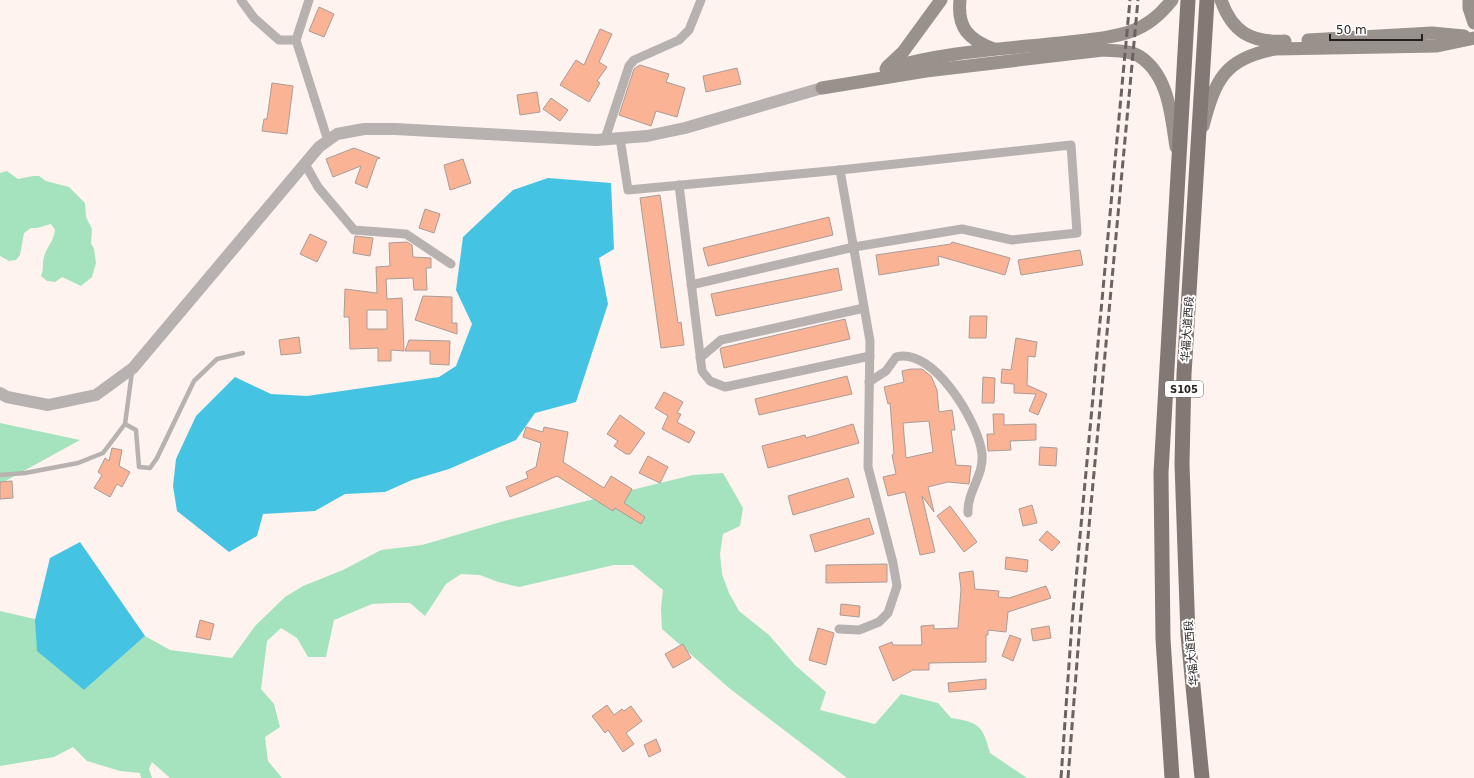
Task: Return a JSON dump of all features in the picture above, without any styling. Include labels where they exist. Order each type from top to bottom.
[{"type":"main road","points":[[886,69],[903,52],[941,0]]},
{"type":"main road","points":[[960,0],[962,27],[979,44],[998,50]]},
{"type":"main road","points":[[822,88],[846,78],[931,58],[1101,38],[1132,32],[1150,23],[1163,12],[1172,0]]},
{"type":"main road","name":"华福大道西段","points":[[1172,778],[1163,639],[1161,473],[1188,0]]},
{"type":"main road","name":"华福大道西段","points":[[1202,778],[1188,635],[1182,464],[1184,374],[1207,0]]},
{"type":"main road","points":[[1221,0],[1232,23],[1242,32],[1258,40],[1272,42],[1432,33],[1474,38]]},
{"type":"main road","points":[[1468,0],[1474,23]]},
{"type":"main road","points":[[1199,143],[1215,90],[1232,65],[1245,57],[1259,52],[1275,49],[1437,46],[1474,38]]},
{"type":"main road","points":[[822,88],[926,71],[1103,50],[1122,51],[1139,56],[1153,69],[1162,83],[1169,102],[1178,162]]},
{"type":"street","points":[[241,0],[254,18],[278,40],[296,40]]},
{"type":"street","points":[[309,0],[296,40],[328,141]]},
{"type":"street","points":[[605,139],[629,66],[634,60],[679,40],[689,30],[702,0]]},
{"type":"street","points":[[0,393],[7,397],[48,405],[96,395],[133,368],[319,147],[337,134],[364,129],[605,139],[647,136],[685,128],[822,88]]},
{"type":"street","points":[[620,138],[628,190],[840,170],[1071,145],[1076,233],[1012,240],[962,229],[854,247],[691,285]]},
{"type":"street","points":[[305,164],[318,187],[354,230],[406,234],[451,264]]},
{"type":"street","points":[[839,629],[859,630],[879,622],[888,613],[897,586],[893,563],[868,467],[870,341],[840,170]]},
{"type":"street","points":[[679,185],[702,371],[710,381],[726,387],[870,356]]},
{"type":"street","points":[[700,358],[721,340],[864,308]]},
{"type":"street","points":[[869,382],[886,371],[896,357],[908,355],[928,365],[948,385],[979,438],[982,454],[980,471],[969,500],[968,513]]},
{"type":"lane","points":[[125,424],[136,430],[139,466],[150,468],[158,458],[194,381],[217,359],[243,353]]},
{"type":"lane","points":[[0,475],[25,473],[78,463],[103,453],[125,424],[133,368]]},
{"type":"green space","points":[[7,171],[18,179],[39,176],[46,181],[69,187],[85,203],[86,217],[92,229],[91,243],[94,249],[96,263],[92,277],[81,286],[62,277],[55,282],[47,281],[41,276],[43,260],[52,241],[55,230],[51,224],[31,228],[24,233],[20,255],[16,260],[9,261],[0,256],[0,173]]},
{"type":"green space","points":[[0,423],[80,440],[0,484]]},
{"type":"green space","points":[[723,473],[743,508],[740,526],[723,534],[720,554],[722,574],[729,593],[739,611],[769,635],[795,665],[826,692],[820,710],[875,724],[901,694],[938,703],[951,718],[968,721],[978,727],[985,737],[990,753],[1027,778],[847,778],[729,688],[662,629],[661,609],[663,590],[633,565],[614,565],[519,587],[498,582],[480,575],[461,574],[446,584],[425,616],[410,603],[391,603],[372,604],[334,620],[326,657],[308,657],[297,638],[281,628],[267,641],[261,689],[274,704],[280,727],[265,737],[268,761],[282,778],[170,778],[152,762],[149,769],[152,778],[141,778],[140,773],[120,771],[87,761],[73,747],[54,757],[0,766],[0,611],[39,620],[84,690],[145,636],[170,650],[232,658],[255,626],[285,597],[303,586],[343,570],[381,550],[422,545],[504,521],[693,475]]},
{"type":"water","points":[[548,178],[611,183],[614,249],[599,258],[608,304],[576,402],[535,413],[516,440],[449,469],[412,480],[385,492],[345,494],[315,511],[263,514],[257,536],[229,552],[177,511],[173,486],[176,459],[196,416],[235,377],[271,394],[307,396],[439,377],[456,366],[472,324],[456,290],[463,237],[513,190]]},
{"type":"water","points":[[80,542],[145,636],[84,690],[37,651],[35,620],[50,558]]},
{"type":"building","points":[[319,7],[334,14],[324,37],[309,31]]},
{"type":"building","points":[[600,29],[612,34],[599,62],[607,67],[597,81],[600,83],[589,102],[560,85],[576,60],[584,65]]},
{"type":"building","points":[[640,65],[669,74],[666,82],[685,88],[677,117],[656,111],[651,126],[619,115],[634,69]]},
{"type":"building","points":[[737,68],[741,84],[706,92],[703,76]]},
{"type":"building","points":[[272,83],[293,86],[287,134],[262,131],[264,119],[267,119]]},
{"type":"building","points":[[537,92],[540,112],[520,115],[517,95]]},
{"type":"building","points":[[551,98],[568,110],[560,121],[543,109]]},
{"type":"building","points":[[354,148],[380,158],[377,159],[367,188],[355,183],[361,166],[333,177],[326,159]]},
{"type":"building","points":[[463,159],[471,183],[450,190],[444,165]]},
{"type":"building","points":[[660,195],[678,323],[681,322],[684,345],[661,348],[640,198]]},
{"type":"building","points":[[425,209],[440,214],[434,233],[419,228]]},
{"type":"building","points":[[829,217],[833,235],[708,266],[703,248]]},
{"type":"building","points":[[310,234],[327,242],[317,262],[300,254]]},
{"type":"building","points":[[355,236],[373,238],[370,256],[353,253]]},
{"type":"building","points":[[407,242],[412,245],[413,257],[431,258],[431,268],[426,268],[427,290],[414,290],[413,278],[386,279],[387,299],[402,298],[404,351],[391,350],[391,361],[378,361],[378,348],[350,349],[349,317],[344,317],[345,289],[377,293],[376,267],[390,266],[389,243]],"holes":[[[367,310],[387,310],[387,329],[367,329]]]},
{"type":"building","points":[[952,242],[1010,258],[1005,275],[938,256],[939,265],[879,275],[876,255],[951,244]]},
{"type":"building","points":[[1080,250],[1083,265],[1021,275],[1018,260]]},
{"type":"building","points":[[838,268],[842,290],[716,316],[711,294]]},
{"type":"building","points":[[423,296],[452,297],[452,323],[457,323],[457,334],[415,320]]},
{"type":"building","points":[[970,316],[987,316],[986,338],[969,338]]},
{"type":"building","points":[[845,319],[850,339],[724,368],[721,348]]},
{"type":"building","points":[[299,337],[301,353],[281,355],[279,340]]},
{"type":"building","points":[[1016,338],[1037,342],[1035,357],[1028,356],[1027,385],[1047,394],[1038,415],[1029,411],[1036,394],[1014,393],[1014,384],[1001,383],[1002,369],[1011,370]]},
{"type":"building","points":[[409,340],[450,341],[449,365],[430,364],[430,351],[405,351]]},
{"type":"building","points":[[922,369],[931,376],[937,390],[939,412],[952,410],[955,430],[951,430],[956,465],[971,466],[969,484],[948,482],[928,487],[934,512],[922,496],[935,552],[920,555],[905,492],[888,496],[883,477],[896,474],[892,455],[894,454],[890,403],[888,404],[884,387],[904,382],[902,371]],"holes":[[[929,421],[933,452],[906,458],[903,423]]]},
{"type":"building","points":[[847,376],[852,394],[759,415],[755,399]]},
{"type":"building","points":[[983,377],[995,378],[994,403],[982,403]]},
{"type":"building","points":[[664,392],[683,402],[677,413],[681,414],[677,422],[695,432],[689,443],[662,429],[668,416],[655,408]]},
{"type":"building","points":[[993,414],[1004,414],[1004,425],[1036,424],[1036,440],[1010,441],[1011,450],[988,451],[987,434],[994,434]]},
{"type":"building","points":[[620,415],[645,433],[630,454],[626,454],[614,446],[618,441],[607,434]]},
{"type":"building","points":[[853,424],[859,443],[768,468],[762,446],[805,435],[806,438]]},
{"type":"building","points":[[526,427],[543,432],[544,427],[568,432],[563,462],[604,488],[611,476],[632,489],[624,503],[645,517],[641,524],[615,508],[613,511],[557,476],[510,497],[506,487],[528,478],[526,472],[536,467],[541,443],[523,437]]},
{"type":"building","points":[[1040,447],[1057,448],[1056,466],[1039,465]]},
{"type":"building","points":[[112,448],[122,450],[119,466],[130,472],[122,487],[117,484],[110,497],[94,488],[102,475],[98,472],[105,458],[109,461]]},
{"type":"building","points":[[648,456],[668,467],[660,483],[639,473]]},
{"type":"building","points":[[848,478],[854,497],[793,515],[788,496]]},
{"type":"building","points":[[12,481],[13,498],[0,499],[0,482]]},
{"type":"building","points":[[1032,505],[1037,523],[1023,526],[1019,509]]},
{"type":"building","points":[[950,506],[977,542],[964,552],[937,516]]},
{"type":"building","points":[[869,518],[874,534],[815,552],[810,535]]},
{"type":"building","points":[[1047,531],[1060,542],[1052,551],[1039,540]]},
{"type":"building","points":[[1006,557],[1028,560],[1027,572],[1005,569]]},
{"type":"building","points":[[887,564],[887,582],[826,583],[826,565]]},
{"type":"building","points":[[973,571],[975,589],[999,591],[998,597],[1009,598],[1046,586],[1051,598],[1008,612],[1006,632],[988,630],[988,635],[986,635],[986,662],[929,663],[929,670],[913,670],[893,681],[879,647],[892,642],[893,645],[922,645],[921,626],[934,625],[934,629],[958,628],[961,589],[959,573]]},
{"type":"building","points":[[841,604],[860,606],[859,617],[840,615]]},
{"type":"building","points":[[200,620],[214,624],[210,640],[196,637]]},
{"type":"building","points":[[1049,626],[1051,638],[1033,641],[1031,629]]},
{"type":"building","points":[[818,628],[834,633],[826,665],[809,660]]},
{"type":"building","points":[[1010,635],[1021,639],[1013,661],[1002,656]]},
{"type":"building","points":[[683,644],[691,658],[673,668],[665,654]]},
{"type":"building","points":[[986,679],[986,689],[949,692],[948,683]]},
{"type":"building","points":[[607,705],[614,715],[622,709],[624,711],[631,706],[642,721],[626,733],[634,744],[623,752],[608,730],[605,733],[592,716]]},
{"type":"building","points":[[656,739],[661,751],[649,757],[644,745]]},
{"type":"railway","points":[[1061,778],[1072,622],[1130,0]]},
{"type":"railway","points":[[1068,778],[1080,623],[1138,0]]}]
